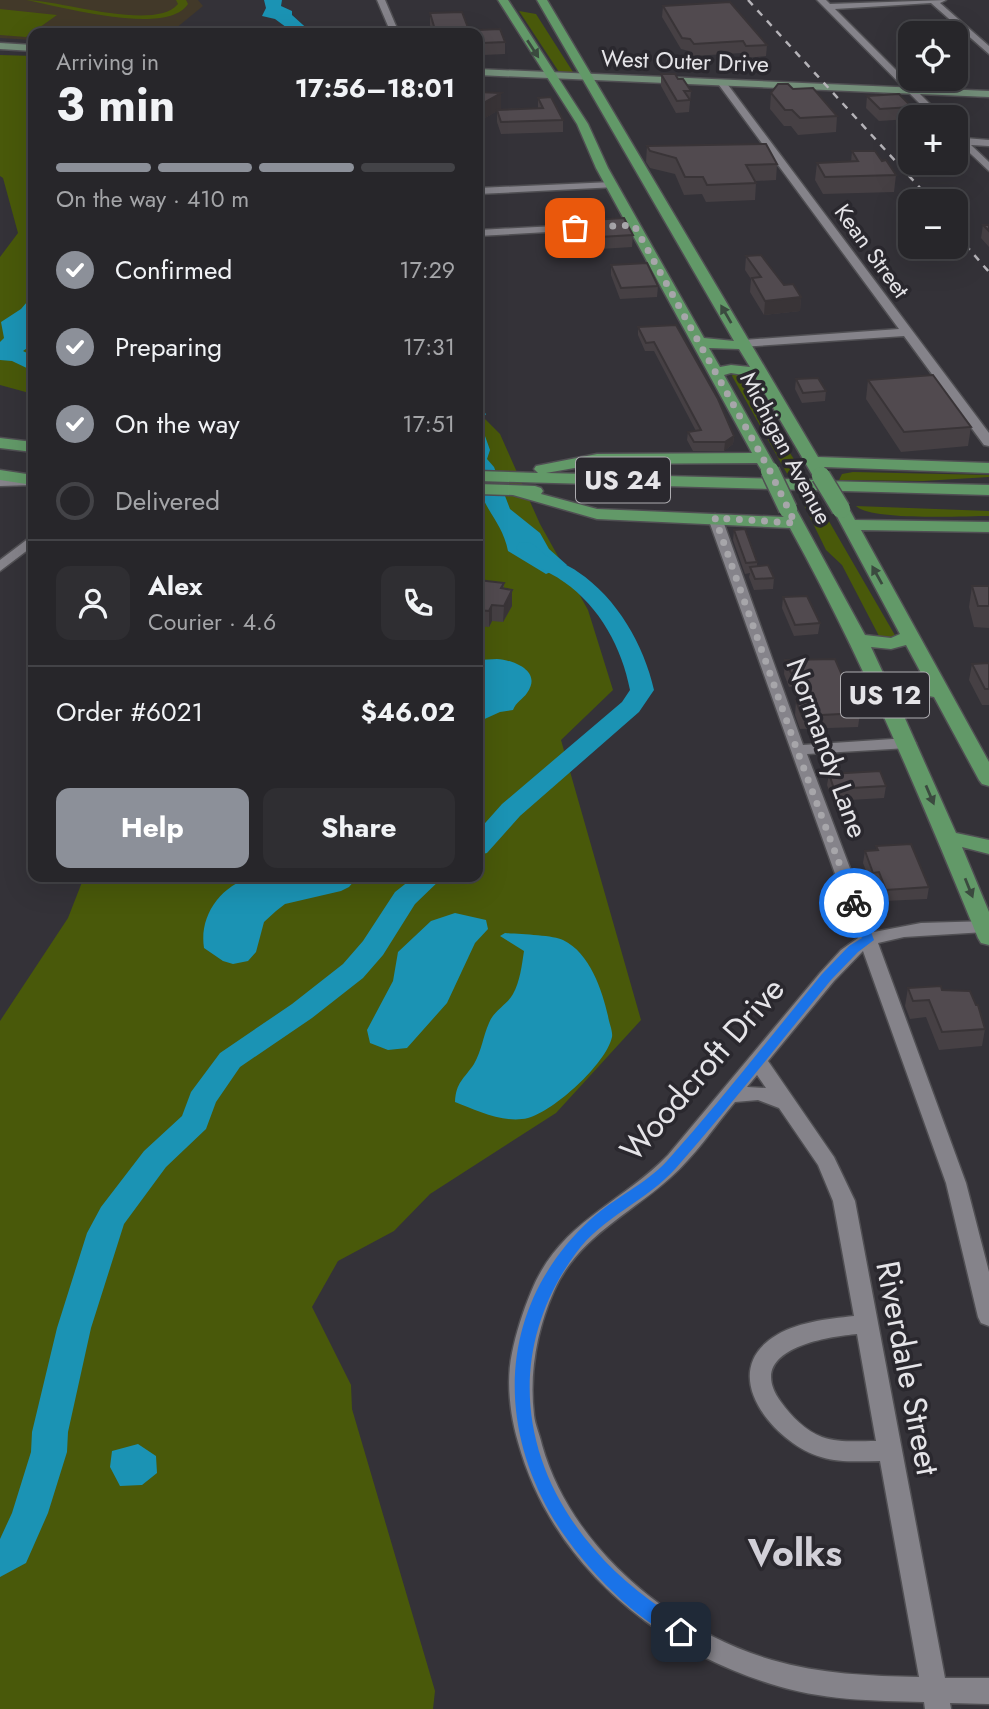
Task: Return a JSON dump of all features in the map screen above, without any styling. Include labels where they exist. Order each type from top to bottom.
[{"type":"main road","points":[[518,5],[543,1]]},
{"type":"main road","name":"Michigan Avenue","points":[[543,1],[588,78],[608,141],[612,185],[767,465],[791,516],[814,554],[857,639],[908,743],[987,929]]},
{"type":"main road","points":[[518,5],[540,11],[558,27]]},
{"type":"main road","name":"Michigan Avenue","points":[[518,5],[551,76],[570,102],[586,132],[631,152],[841,509],[989,780]]},
{"type":"main road","points":[[0,46],[28,48]]},
{"type":"main road","name":"West Outer Drive","points":[[483,72],[938,94],[989,92]]},
{"type":"main road","points":[[938,94],[989,100]]},
{"type":"main road","points":[[634,225],[663,205]]},
{"type":"main road","points":[[623,206],[674,225]]},
{"type":"main road","points":[[699,342],[722,346],[744,344]]},
{"type":"main road","points":[[716,373],[730,369],[761,373]]},
{"type":"main road","points":[[0,443],[28,446]]},
{"type":"main road","points":[[498,475],[579,461],[618,459],[767,465]]},
{"type":"main road","points":[[613,515],[602,512],[593,504],[596,496],[609,486],[593,470],[600,463],[618,459]]},
{"type":"main road","points":[[0,463],[28,466]]},
{"type":"main road","points":[[817,469],[989,468]]},
{"type":"main road","points":[[0,475],[28,480]]},
{"type":"main road","name":"US 24","points":[[483,476],[609,486],[989,501]]},
{"type":"main road","name":"US 24","points":[[483,489],[609,486],[989,489]]},
{"type":"main road","points":[[508,490],[582,511],[613,515],[715,518],[791,516]]},
{"type":"main road","points":[[850,525],[989,527]]},
{"type":"main road","points":[[857,639],[893,645],[910,635]]},
{"type":"main road","points":[[884,693],[909,686],[942,693]]},
{"type":"main road","points":[[949,838],[989,847]]},
{"type":"street","points":[[382,0],[393,28]]},
{"type":"street","points":[[932,0],[989,51]]},
{"type":"street","points":[[825,3],[942,0]]},
{"type":"street","points":[[825,3],[925,105]]},
{"type":"street","name":"Kean Street","points":[[722,83],[989,442]]},
{"type":"street","points":[[968,140],[989,143]]},
{"type":"street","points":[[968,147],[989,168]]},
{"type":"street","points":[[483,191],[612,185]]},
{"type":"street","points":[[483,233],[634,225]]},
{"type":"street","points":[[744,344],[905,331]]},
{"type":"street","points":[[0,482],[28,481]]},
{"type":"street","name":"Normandy Lane","points":[[715,518],[797,750],[948,1157],[989,1317]]},
{"type":"street","points":[[0,567],[28,543]]},
{"type":"street","points":[[797,750],[908,743]]},
{"type":"street","name":"Woodcroft Drive","points":[[987,929],[891,933],[868,940],[853,949],[669,1167],[597,1221],[572,1247],[542,1292],[528,1329],[522,1370],[523,1416],[535,1466],[555,1509],[588,1555],[635,1601],[698,1642],[768,1671],[810,1681],[937,1699],[989,1691]]},
{"type":"street","name":"Riverdale Street","points":[[758,1061],[827,1162],[840,1187],[937,1699]]},
{"type":"street","points":[[729,1095],[759,1093],[787,1103]]},
{"type":"street","points":[[866,1324],[816,1331],[777,1347],[764,1366],[762,1389],[771,1410],[792,1432],[806,1441],[835,1450],[890,1451]]},
{"type":"shaded area","points":[[0,0],[198,0],[203,6],[176,28],[28,28],[28,40],[0,38]]},
{"type":"green space","points":[[26,0],[129,15],[166,12],[178,4],[176,0],[186,0],[188,4],[176,14],[136,19],[86,13]]},
{"type":"green space","points":[[0,9],[57,15],[39,28],[28,28],[26,37],[0,35]]},
{"type":"green space","points":[[519,11],[536,14],[573,72],[559,72]]},
{"type":"green space","points":[[0,55],[28,56],[28,393],[0,385],[0,257],[18,233],[3,178],[0,176]]},
{"type":"green space","points":[[733,374],[741,374],[806,479],[790,479]]},
{"type":"green space","points":[[483,417],[500,434],[540,524],[588,610],[613,690],[561,740],[641,1020],[556,1113],[430,1194],[394,1231],[338,1261],[312,1307],[351,1385],[352,1409],[435,1691],[433,1709],[0,1709],[0,1021],[68,918],[82,882],[483,882]]},
{"type":"green space","points":[[853,472],[989,477],[923,481],[839,480],[842,474]]},
{"type":"green space","points":[[803,503],[819,504],[896,637],[893,640],[880,638],[842,565],[826,550]]},
{"type":"green space","points":[[856,506],[989,511],[989,516],[898,516],[865,511]]},
{"type":"water","points":[[264,0],[282,0],[281,6],[292,11],[292,15],[306,28],[287,28],[275,19],[262,16],[266,8]]},
{"type":"water","points":[[28,301],[28,348],[23,351],[28,354],[28,369],[12,361],[0,360],[0,342],[4,338],[1,322],[21,309]]},
{"type":"water","points":[[483,430],[490,450],[487,459],[494,467],[510,509],[540,533],[549,549],[567,565],[546,574],[508,551],[506,541],[485,502]]},
{"type":"water","points":[[497,659],[518,664],[529,673],[531,685],[513,710],[500,712],[483,720],[483,660]]},
{"type":"water","points":[[239,882],[353,882],[341,891],[285,904],[264,922],[256,952],[248,961],[233,964],[223,961],[204,948],[203,936],[214,904],[230,887]]},
{"type":"water","points":[[455,913],[486,920],[488,929],[475,943],[447,1003],[407,1048],[388,1050],[370,1043],[367,1030],[393,981],[398,952],[431,921]]},
{"type":"water","points":[[505,933],[563,940],[581,954],[598,984],[612,1035],[600,1060],[578,1085],[539,1114],[519,1119],[490,1115],[455,1102],[459,1085],[477,1059],[491,1018],[510,998],[519,979],[524,951],[500,936]]},
{"type":"water","points":[[138,1444],[156,1456],[157,1473],[142,1485],[120,1486],[110,1467],[112,1451]]},
{"type":"building","points":[[730,2],[767,45],[746,46],[743,41],[694,44],[690,39],[682,38],[663,6]]},
{"type":"building","points":[[462,12],[468,28],[434,28],[430,13]]},
{"type":"building","points":[[500,29],[505,42],[483,43],[483,30]]},
{"type":"building","points":[[661,74],[675,74],[678,79],[683,79],[691,91],[684,91],[690,100],[677,101]]},
{"type":"building","points":[[778,84],[788,84],[793,89],[813,88],[837,116],[800,118],[792,110],[785,110],[771,93]]},
{"type":"building","points":[[483,92],[501,93],[483,103]]},
{"type":"building","points":[[899,94],[910,105],[880,109],[867,96]]},
{"type":"building","points":[[551,97],[563,120],[501,122],[497,110],[543,108],[538,98]]},
{"type":"building","points":[[766,144],[777,164],[746,165],[756,183],[707,185],[703,177],[685,177],[676,158],[650,151],[647,146]]},
{"type":"building","points":[[852,151],[875,151],[882,161],[886,160],[896,175],[825,177],[817,163],[858,161]]},
{"type":"building","points":[[624,218],[633,235],[600,237],[591,220]]},
{"type":"building","points":[[761,255],[784,285],[793,284],[801,297],[765,301],[752,278],[761,277],[746,256]]},
{"type":"building","points":[[647,263],[658,286],[621,288],[611,265]]},
{"type":"building","points":[[676,325],[718,399],[734,436],[725,442],[694,442],[688,432],[701,430],[654,342],[646,343],[638,327]]},
{"type":"building","points":[[933,375],[971,427],[904,432],[868,380]]},
{"type":"building","points":[[818,378],[826,391],[803,393],[796,379]]},
{"type":"building","points":[[745,529],[757,562],[746,563],[734,530]]},
{"type":"building","points":[[768,565],[774,578],[755,579],[750,567]]},
{"type":"building","points":[[483,581],[504,583],[501,588],[512,590],[504,606],[492,605],[489,611],[483,610]]},
{"type":"building","points":[[972,586],[989,586],[989,606],[978,606]]},
{"type":"building","points":[[807,596],[820,623],[795,625],[783,597]]},
{"type":"building","points":[[835,659],[860,713],[802,716],[796,701],[809,700],[799,673],[791,673],[785,660]]},
{"type":"building","points":[[989,663],[989,689],[985,689],[972,664]]},
{"type":"building","points":[[880,771],[886,786],[834,789],[829,774]]},
{"type":"building","points":[[911,844],[929,887],[886,890],[879,872],[873,873],[865,851],[878,850],[876,846]]},
{"type":"building","points":[[941,986],[942,990],[970,991],[978,1005],[985,1029],[942,1032],[929,1000],[913,1001],[908,988]]},
{"type":"waterway","points":[[483,841],[511,810],[631,707],[642,690],[626,642],[596,598],[566,573],[536,558],[527,548]]},
{"type":"waterway","points":[[0,1560],[13,1551],[30,1513],[49,1452],[50,1432],[74,1328],[103,1233],[112,1216],[155,1159],[195,1121],[202,1100],[230,1060],[302,1011],[353,971],[373,948],[405,898],[424,882]]},
{"type":"railway","points":[[748,0],[921,189]]},
{"type":"railway","points":[[968,248],[989,272]]},
{"type":"way so far","points":[[575,228],[634,225],[770,471],[795,523],[715,518],[854,903]]},
{"type":"district","name":"Volks","points":[[795,1553]]},
{"type":"route","points":[[681,1632],[635,1601],[588,1555],[572,1535],[544,1488],[535,1466],[523,1416],[522,1370],[528,1329],[542,1292],[572,1247],[597,1221],[669,1167],[827,977],[853,949],[868,940],[854,903]]}]
